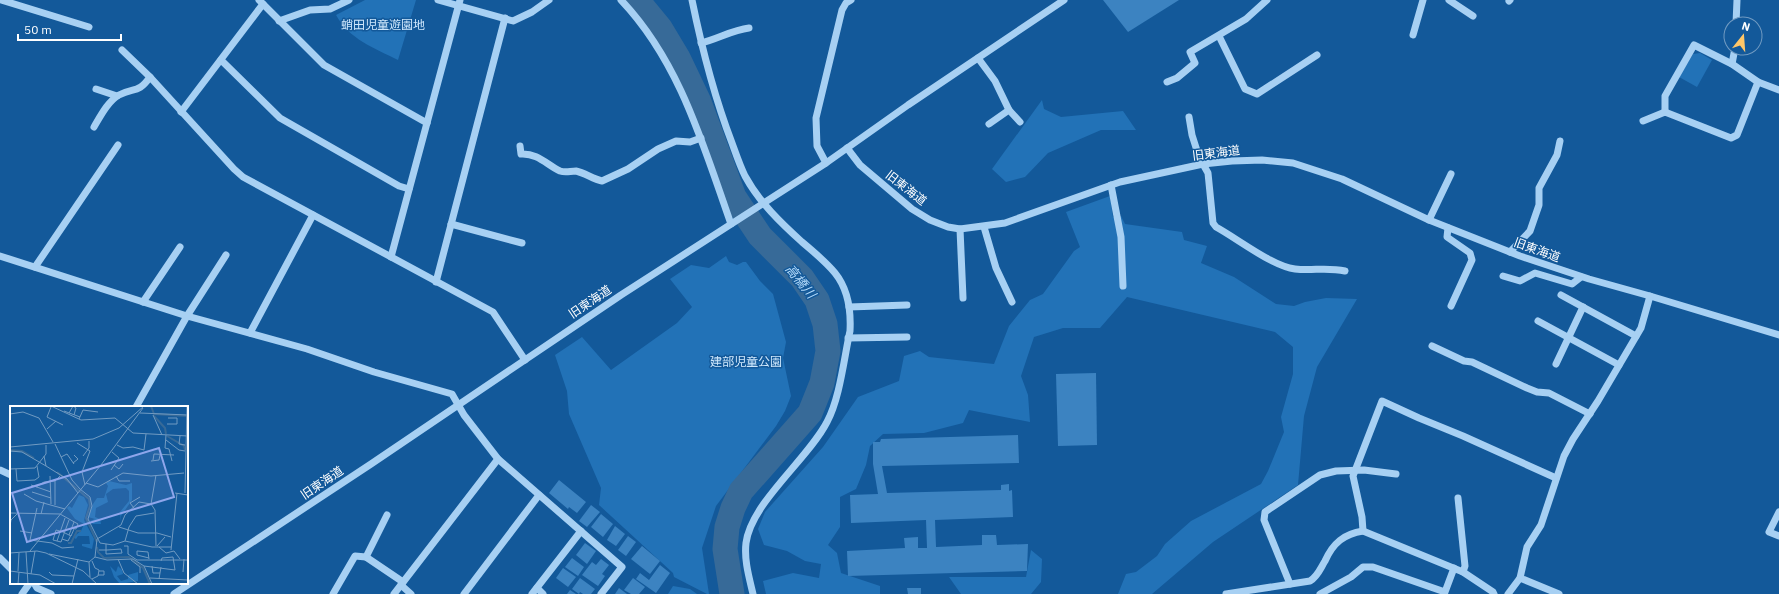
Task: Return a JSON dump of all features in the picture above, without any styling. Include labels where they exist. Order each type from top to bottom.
[{"type":"street","points":[[1,0],[89,27]]},
{"type":"street","points":[[279,21],[310,10],[330,9],[349,0]]},
{"type":"street","points":[[438,0],[459,3],[513,21],[532,12],[549,0]]},
{"type":"street","points":[[621,0],[649,33],[664,56],[683,94],[734,222]]},
{"type":"street","points":[[692,0],[701,43],[726,127],[744,174],[760,205],[836,274],[844,290],[849,307],[850,319],[848,338],[834,404],[826,424],[763,506],[751,527],[746,542],[746,561],[753,594]]},
{"type":"street","points":[[847,148],[1064,0]]},
{"type":"street","points":[[1166,82],[1177,78],[1195,63],[1190,52],[1246,19],[1267,0]]},
{"type":"street","points":[[1413,35],[1423,0]]},
{"type":"street","points":[[1448,0],[1473,16]]},
{"type":"street","points":[[1736,16],[1737,0]]},
{"type":"street","points":[[826,163],[818,146],[816,118],[842,10],[846,1]]},
{"type":"street","points":[[181,112],[221,60],[261,2],[324,65],[427,123]]},
{"type":"street","points":[[391,257],[459,3]]},
{"type":"street","points":[[436,282],[505,18]]},
{"type":"street","points":[[701,43],[714,40],[734,30],[749,28]]},
{"type":"street","points":[[1219,36],[1245,89],[1257,94],[1317,55]]},
{"type":"street","points":[[1665,112],[1665,96],[1694,45],[1732,64],[1758,82],[1779,90]]},
{"type":"street","points":[[122,50],[150,77],[243,177],[493,312],[525,360]]},
{"type":"street","points":[[1732,64],[1734,56]]},
{"type":"street","points":[[978,58],[995,81],[1009,110],[1020,122]]},
{"type":"street","points":[[221,60],[280,118],[399,186],[409,189]]},
{"type":"street","points":[[96,89],[117,96],[139,90],[150,77]]},
{"type":"street","points":[[1643,121],[1665,112],[1731,138],[1737,135],[1758,82]]},
{"type":"street","points":[[94,127],[117,96]]},
{"type":"street","points":[[989,124],[1009,110]]},
{"type":"street","points":[[1189,117],[1192,135],[1199,157],[1208,172],[1213,223],[1216,227],[1270,259],[1295,269],[1331,268],[1345,271]]},
{"type":"street","points":[[520,146],[521,154],[528,154],[544,160],[560,171],[567,173],[574,171],[602,180],[628,169],[658,149],[676,141],[690,142],[701,138]]},
{"type":"street","points":[[1510,252],[1530,231],[1539,205],[1539,188],[1557,155],[1560,141]]},
{"type":"street","points":[[35,267],[118,145]]},
{"type":"street","name":"旧東海道","points":[[174,594],[371,464],[621,295],[847,148],[860,165],[912,210],[930,220],[948,227],[960,228],[1005,223],[1112,185],[1203,164],[1262,160],[1293,163],[1342,179],[1429,220],[1510,252],[1581,277],[1779,335]]},
{"type":"street","points":[[1429,220],[1451,174]]},
{"type":"street","points":[[1112,185],[1121,237],[1123,286]]},
{"type":"street","points":[[250,333],[312,215]]},
{"type":"street","points":[[451,224],[522,243]]},
{"type":"street","points":[[984,226],[996,268],[1012,302]]},
{"type":"street","points":[[960,228],[963,298]]},
{"type":"street","points":[[1448,228],[1447,237],[1470,253],[1472,260],[1451,306]]},
{"type":"street","points":[[143,302],[180,247]]},
{"type":"street","points":[[137,406],[187,316],[226,254]]},
{"type":"street","points":[[0,256],[187,316],[307,349],[374,372],[452,394],[464,415],[498,459],[622,567],[601,594]]},
{"type":"street","points":[[1503,276],[1520,281],[1535,273],[1572,284],[1581,277]]},
{"type":"street","points":[[1561,295],[1636,336]]},
{"type":"street","points":[[1508,594],[1520,578],[1527,547],[1541,525],[1564,456],[1573,439],[1620,365],[1636,336],[1645,318],[1650,296]]},
{"type":"street","points":[[849,307],[907,305]]},
{"type":"street","points":[[1556,364],[1583,307]]},
{"type":"street","points":[[1538,321],[1620,365]]},
{"type":"street","points":[[848,338],[907,337]]},
{"type":"street","points":[[1432,346],[1464,361],[1472,362],[1527,388],[1537,392],[1549,393],[1590,414]]},
{"type":"street","points":[[1363,531],[1362,517],[1352,476],[1382,400],[1419,418],[1464,436],[1556,478]]},
{"type":"street","points":[[394,594],[498,459]]},
{"type":"street","points":[[0,470],[10,475]]},
{"type":"street","points":[[1290,584],[1264,520],[1265,512],[1320,476],[1336,471],[1364,470],[1396,474]]},
{"type":"street","points":[[464,594],[539,495]]},
{"type":"street","points":[[1458,498],[1465,566],[1463,572]]},
{"type":"street","points":[[1779,512],[1769,532],[1779,536]]},
{"type":"street","points":[[366,557],[387,515]]},
{"type":"street","points":[[543,594],[534,591],[581,531]]},
{"type":"street","points":[[1226,594],[1310,581],[1317,576],[1328,554],[1340,539],[1351,533],[1363,531],[1463,572],[1494,594]]},
{"type":"street","points":[[333,594],[355,556],[366,557],[402,584],[411,594]]},
{"type":"street","points":[[0,558],[10,567]]},
{"type":"street","points":[[1320,594],[1351,577],[1363,568],[1373,566],[1445,592],[1454,568]]},
{"type":"street","points":[[1520,578],[1559,594]]},
{"type":"street","points":[[22,594],[31,584],[51,594]]},
{"type":"green space","name":"蛸田児童遊園地","points":[[365,0],[416,0],[398,60],[371,47],[355,37],[341,23],[336,15]]},
{"type":"green space","points":[[1700,53],[1712,60],[1697,87],[1679,77],[1693,54]]},
{"type":"green space","points":[[1042,100],[1044,109],[1061,117],[1123,111],[1136,130],[1101,130],[1048,153],[1025,177],[1006,182],[992,169]]},
{"type":"green space","points":[[1110,196],[1113,217],[1121,216],[1125,224],[1182,232],[1184,240],[1207,246],[1201,263],[1234,277],[1276,304],[1294,306],[1305,302],[1326,298],[1357,299],[1317,367],[1304,416],[1298,485],[1213,542],[1152,594],[1118,594],[1126,574],[1136,572],[1157,556],[1165,544],[1191,521],[1261,484],[1284,432],[1281,417],[1293,374],[1293,347],[1275,332],[1127,297],[1100,328],[1063,328],[1034,337],[1021,376],[1028,395],[1030,422],[969,410],[963,423],[924,433],[883,434],[870,446],[866,465],[856,489],[840,497],[840,527],[828,545],[837,553],[841,573],[880,586],[880,594],[766,594],[763,581],[793,573],[819,578],[821,564],[805,561],[787,551],[764,545],[758,529],[765,512],[823,447],[858,397],[899,381],[904,356],[920,351],[929,357],[994,364],[1009,326],[1030,300],[1043,294],[1074,251],[1080,247],[1066,212]]},
{"type":"green space","name":"建部児童公園","points":[[726,256],[729,262],[737,265],[746,262],[760,281],[773,294],[786,342],[783,358],[791,396],[785,411],[776,426],[716,506],[702,548],[709,594],[707,594],[674,577],[673,573],[599,505],[601,488],[569,414],[567,391],[555,355],[582,337],[611,370],[677,323],[692,307],[670,279],[691,265],[709,268]]},
{"type":"green space","points":[[1031,550],[1042,559],[1041,582],[1031,594],[961,594],[949,577],[1026,577]]},
{"type":"green space","points":[[673,586],[690,589],[697,594],[668,594]]},
{"type":"building","points":[[1103,0],[1179,0],[1128,32]]},
{"type":"building","points":[[1096,373],[1097,445],[1058,446],[1056,374]]},
{"type":"building","points":[[1018,435],[1019,463],[882,466],[887,493],[1001,490],[1001,485],[1009,484],[1009,491],[1012,490],[1013,517],[935,520],[936,547],[982,545],[982,535],[996,535],[997,545],[1028,544],[1027,571],[848,576],[847,551],[905,548],[904,538],[918,537],[918,548],[927,548],[926,520],[851,523],[850,495],[878,494],[873,464],[873,442],[880,442],[881,439]]},
{"type":"building","points":[[559,480],[586,502],[577,513],[569,507],[568,509],[549,493]]},
{"type":"building","points":[[591,505],[600,512],[587,527],[579,521]]},
{"type":"building","points":[[601,514],[613,524],[603,537],[591,527]]},
{"type":"building","points":[[615,526],[625,534],[616,546],[607,540]]},
{"type":"building","points":[[628,536],[636,542],[626,556],[618,550]]},
{"type":"building","points":[[585,543],[596,551],[587,564],[576,555]]},
{"type":"building","points":[[642,546],[660,561],[650,574],[631,559]]},
{"type":"building","points":[[572,558],[584,567],[578,576],[565,567]]},
{"type":"building","points":[[601,559],[609,565],[602,574],[605,576],[598,586],[582,575],[592,562],[596,565]]},
{"type":"building","points":[[660,565],[670,573],[656,593],[636,579],[640,573],[649,580]]},
{"type":"building","points":[[563,568],[576,577],[568,587],[556,578]]},
{"type":"building","points":[[580,578],[595,589],[591,594],[583,594],[580,592],[579,594],[572,589]]},
{"type":"building","points":[[633,578],[645,587],[639,594],[631,594],[624,590]]},
{"type":"building","points":[[619,588],[627,594],[615,594]]},
{"type":"building","points":[[907,588],[921,588],[921,594],[908,594]]},
{"type":"building","points":[[570,590],[576,594],[567,594]]},
{"type":"waterway","name":"高橋川","points":[[637,0],[660,28],[678,58],[699,102],[734,197],[760,236],[802,278],[817,300],[825,324],[828,351],[822,383],[810,413],[741,491],[733,508],[727,527],[725,549],[732,594]]}]
